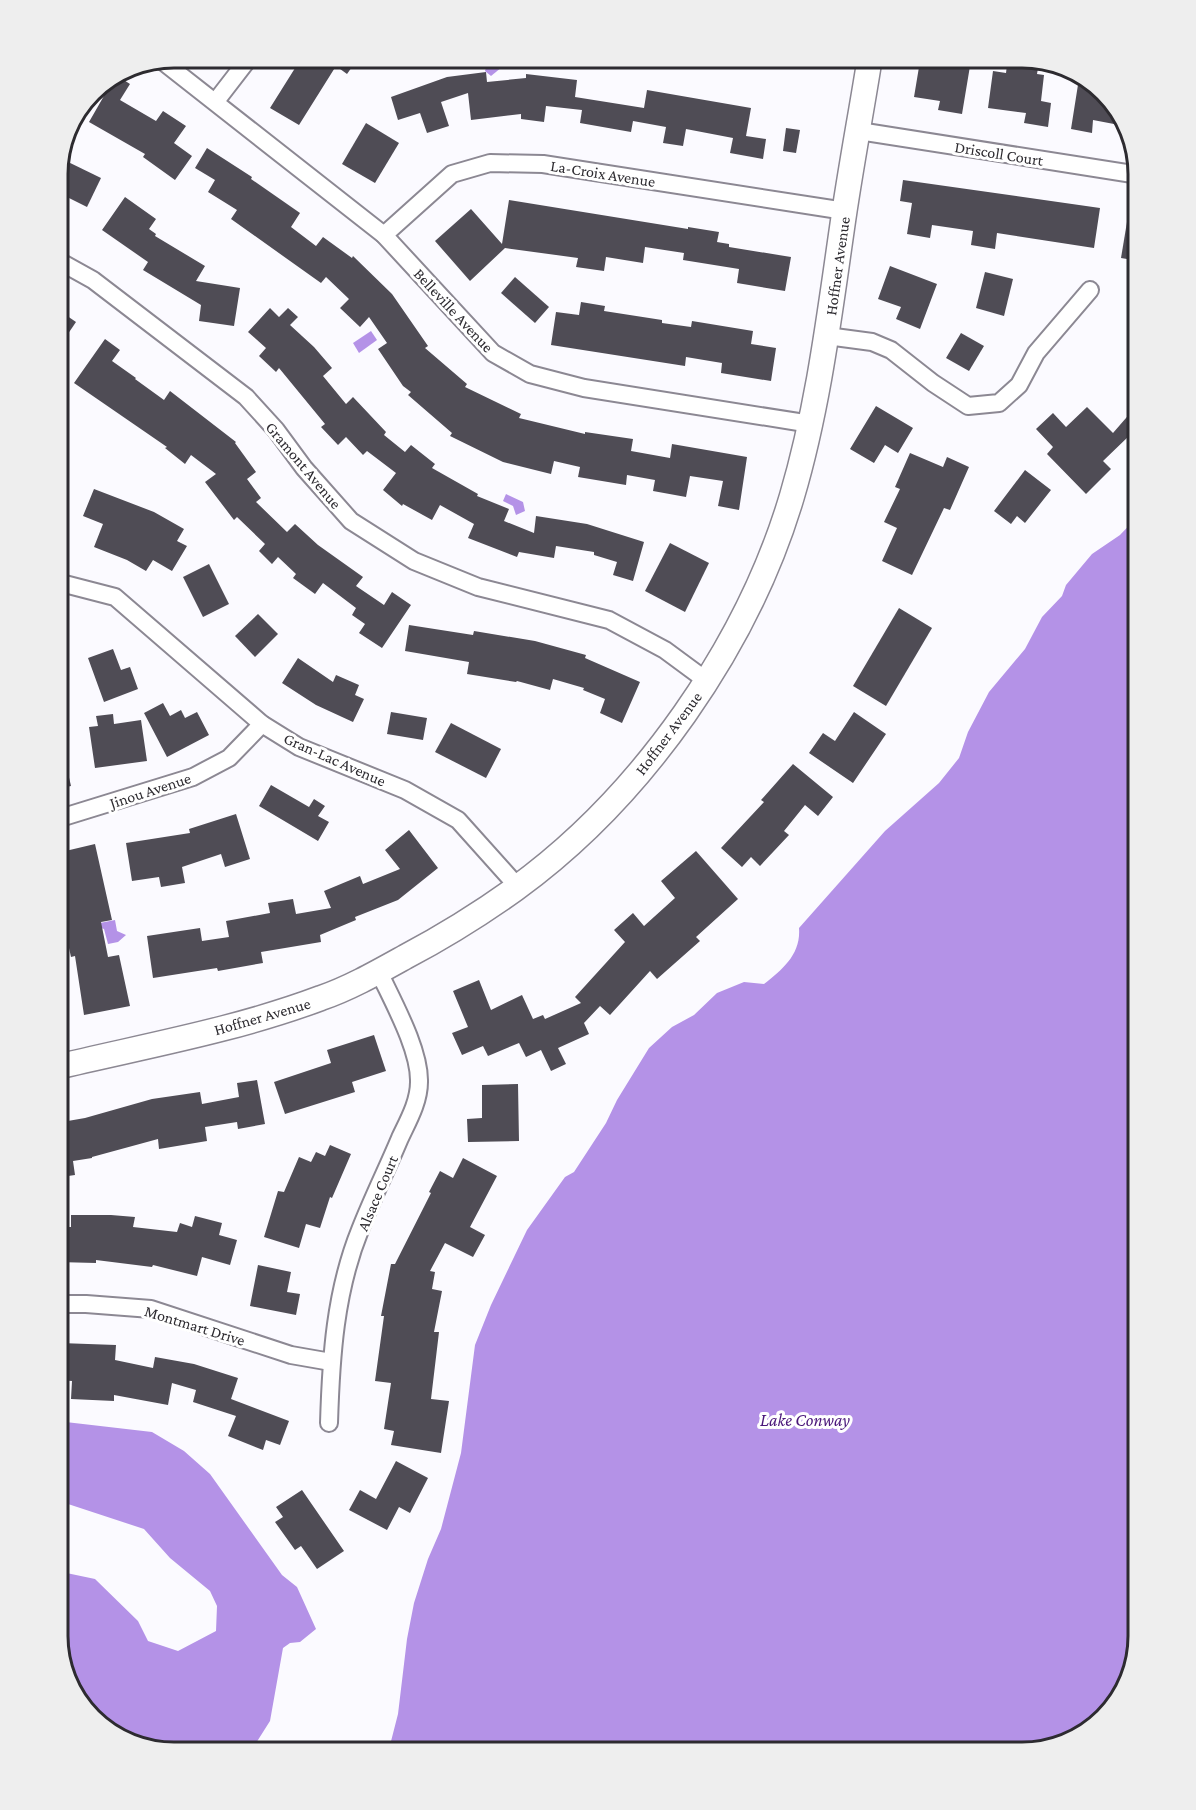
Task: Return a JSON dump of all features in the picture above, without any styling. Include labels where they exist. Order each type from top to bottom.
[{"type":"main road","name":"Hoffner Avenue","points":[[68,1063],[275,1015],[325,997],[379,972],[472,918],[518,887],[582,833],[621,792],[672,730],[707,681],[745,615],[774,549],[792,497],[811,424],[827,336],[868,68]]},
{"type":"street","name":"Belleville Avenue","points":[[172,68],[384,235],[493,353],[530,374],[584,388],[811,424]]},
{"type":"street","points":[[216,101],[242,68]]},
{"type":"street","name":"Driscoll Court","points":[[858,131],[1128,173]]},
{"type":"street","name":"La-Croix Avenue","points":[[384,235],[452,174],[490,163],[543,164],[845,211]]},
{"type":"street","name":"Gramont Avenue","points":[[68,266],[93,280],[246,397],[351,521],[414,561],[478,587],[609,620],[665,650],[707,681]]},
{"type":"street","points":[[827,336],[872,342],[891,351],[968,406],[999,403],[1020,385],[1036,353],[1090,290]]},
{"type":"street","name":"Gran-Lac Avenue","points":[[68,585],[115,597],[262,724],[300,747],[405,790],[458,820],[518,887]]},
{"type":"street","name":"Jinou Avenue","points":[[68,816],[193,777],[229,758],[262,724]]},
{"type":"street","name":"Alsace Court","points":[[329,1423],[331,1362],[336,1319],[345,1274],[360,1231],[414,1106],[419,1083],[415,1054],[379,972]]},
{"type":"street","name":"Montmart Drive","points":[[68,1304],[152,1309],[291,1355],[331,1362]]},
{"type":"water","points":[[486,68],[501,68],[491,76],[485,71]]},
{"type":"water","points":[[371,331],[377,340],[359,353],[353,343]]},
{"type":"water","points":[[506,494],[523,502],[525,511],[516,515],[513,506],[503,501]]},
{"type":"water","name":"Lake Conway","points":[[1128,527],[1128,1650],[1120,1677],[1107,1701],[1087,1721],[1075,1728],[1050,1739],[1036,1742],[391,1742],[398,1714],[414,1603],[428,1559],[441,1529],[461,1453],[475,1345],[491,1305],[527,1230],[565,1177],[574,1172],[606,1123],[617,1100],[649,1048],[672,1027],[694,1015],[717,993],[744,982],[764,984],[784,967],[797,946],[799,928],[885,831],[939,783],[959,758],[968,732],[989,692],[1025,649],[1042,617],[1062,596],[1066,585],[1092,554],[1120,535]]},
{"type":"water","points":[[115,920],[117,931],[126,935],[118,942],[108,944],[100,923]]},
{"type":"water","points":[[68,1422],[152,1432],[184,1451],[210,1474],[282,1575],[297,1587],[316,1629],[300,1642],[290,1643],[283,1648],[270,1721],[257,1742],[160,1742],[146,1739],[109,1721],[89,1701],[82,1689],[71,1664],[68,1650],[68,1573],[95,1579],[138,1621],[148,1641],[178,1651],[216,1631],[217,1606],[210,1591],[170,1558],[144,1529],[68,1504]]},
{"type":"building","points":[[295,68],[335,68],[299,125],[270,108]]},
{"type":"building","points":[[339,68],[351,68],[347,74]]},
{"type":"building","points":[[919,68],[970,68],[962,114],[938,110],[940,101],[914,97]]},
{"type":"building","points":[[1007,68],[1029,68],[1038,69],[1037,74],[1044,75],[1041,101],[1051,103],[1048,127],[1024,123],[1026,113],[988,108],[993,71],[1006,73]]},
{"type":"building","points":[[486,72],[487,82],[526,78],[526,74],[577,80],[575,97],[644,108],[647,90],[751,108],[746,136],[766,139],[763,159],[730,153],[733,138],[686,129],[683,146],[663,143],[666,127],[633,121],[631,132],[580,123],[582,110],[546,106],[544,122],[521,119],[521,114],[471,120],[468,93],[441,102],[449,126],[427,133],[420,113],[398,120],[391,97],[447,77]]},
{"type":"building","points":[[124,80],[130,84],[120,100],[156,121],[163,111],[186,126],[174,143],[192,156],[175,180],[143,157],[145,154],[89,122],[106,92]]},
{"type":"building","points":[[1078,84],[1087,89],[1107,109],[1114,122],[1114,124],[1093,120],[1092,133],[1071,129]]},
{"type":"building","points":[[366,123],[399,143],[375,183],[342,164]]},
{"type":"building","points":[[786,128],[800,130],[796,153],[783,151]]},
{"type":"building","points":[[207,148],[252,177],[251,179],[300,213],[291,227],[316,246],[323,237],[352,258],[353,256],[392,294],[428,346],[425,348],[467,384],[465,387],[521,414],[519,418],[585,434],[585,432],[633,439],[631,451],[670,458],[672,444],[747,457],[739,510],[718,506],[723,481],[690,476],[686,497],[653,491],[655,480],[627,475],[626,485],[578,477],[580,467],[554,461],[551,474],[503,462],[450,436],[452,433],[408,395],[411,392],[403,386],[378,349],[387,343],[369,317],[360,327],[340,308],[349,299],[326,277],[321,283],[231,219],[237,210],[208,192],[215,180],[195,168]]},
{"type":"building","points":[[69,162],[101,178],[87,207],[68,198]]},
{"type":"building","points":[[903,180],[1100,208],[1094,248],[997,233],[995,249],[971,245],[973,231],[932,225],[930,238],[907,234],[912,203],[900,201]]},
{"type":"building","points":[[125,197],[156,219],[149,229],[156,234],[155,236],[205,266],[196,281],[240,288],[234,326],[199,321],[201,305],[143,270],[148,262],[102,230]]},
{"type":"building","points":[[509,200],[719,232],[717,242],[729,244],[729,247],[791,257],[785,291],[737,283],[739,269],[683,260],[684,253],[645,247],[643,263],[606,257],[604,271],[576,267],[578,258],[505,248],[470,281],[435,241],[471,209],[502,244]]},
{"type":"building","points":[[1128,216],[1128,259],[1121,258]]},
{"type":"building","points":[[890,266],[937,284],[920,329],[896,319],[901,307],[878,299]]},
{"type":"building","points":[[985,272],[1013,279],[1004,316],[976,308]]},
{"type":"building","points":[[515,277],[549,307],[535,323],[501,293]]},
{"type":"building","points":[[581,302],[605,306],[604,311],[662,320],[662,323],[691,327],[692,321],[753,331],[751,344],[776,348],[771,381],[721,373],[722,363],[686,357],[685,366],[551,345],[556,312],[579,315]]},
{"type":"building","points":[[270,308],[279,317],[288,308],[298,317],[290,325],[332,368],[323,376],[346,404],[353,397],[386,432],[384,435],[405,452],[411,445],[435,464],[432,468],[478,494],[477,496],[509,509],[504,521],[534,533],[536,516],[587,524],[644,542],[633,581],[613,575],[617,562],[594,555],[594,552],[556,546],[554,558],[519,552],[517,557],[468,538],[474,524],[440,505],[432,520],[403,504],[402,506],[383,490],[396,473],[367,451],[363,455],[346,437],[338,445],[321,427],[325,424],[279,368],[276,372],[259,356],[266,348],[248,332]]},
{"type":"building","points":[[68,317],[76,322],[68,334]]},
{"type":"building","points":[[961,333],[984,346],[969,371],[946,358]]},
{"type":"building","points":[[105,339],[120,350],[112,361],[164,400],[170,391],[236,442],[256,472],[247,479],[261,498],[256,502],[287,532],[295,524],[318,545],[363,577],[356,586],[384,605],[392,592],[411,605],[382,648],[359,633],[365,624],[352,615],[356,608],[323,583],[315,594],[293,578],[296,574],[278,557],[272,564],[259,551],[265,544],[237,517],[234,520],[205,482],[216,474],[191,455],[185,464],[165,448],[167,447],[74,383]]},
{"type":"building","points":[[876,406],[913,428],[898,453],[885,445],[874,463],[850,449]]},
{"type":"building","points":[[1087,407],[1113,433],[1128,416],[1128,437],[1103,461],[1111,469],[1086,494],[1047,454],[1053,447],[1036,429],[1053,413],[1066,427]]},
{"type":"building","points":[[910,453],[943,467],[947,457],[969,467],[950,510],[944,508],[912,575],[882,561],[897,528],[884,522],[900,489],[895,487]]},
{"type":"building","points":[[1025,470],[1051,490],[1025,523],[1017,516],[1011,524],[994,511]]},
{"type":"building","points":[[94,489],[154,512],[184,529],[177,541],[187,546],[172,571],[153,560],[146,571],[127,560],[94,547],[103,524],[83,516]]},
{"type":"building","points":[[670,543],[709,563],[685,612],[645,591]]},
{"type":"building","points":[[209,564],[229,604],[203,617],[183,577]]},
{"type":"building","points":[[899,608],[932,628],[886,706],[853,686]]},
{"type":"building","points":[[258,614],[278,634],[255,657],[235,636]]},
{"type":"building","points":[[409,625],[473,635],[474,631],[535,641],[586,655],[585,658],[640,682],[622,723],[600,713],[605,699],[583,690],[584,688],[553,679],[550,690],[517,681],[467,674],[469,662],[405,651]]},
{"type":"building","points":[[113,649],[121,670],[130,667],[138,689],[104,702],[88,658]]},
{"type":"building","points":[[298,658],[333,682],[336,675],[359,685],[355,695],[364,699],[353,722],[316,705],[282,683]]},
{"type":"building","points":[[163,703],[170,716],[181,710],[185,718],[197,712],[209,735],[167,757],[144,713]]},
{"type":"building","points":[[391,712],[427,718],[423,740],[387,734]]},
{"type":"building","points":[[854,712],[886,734],[853,783],[809,753],[823,733],[835,741]]},
{"type":"building","points":[[113,714],[114,724],[141,720],[147,761],[95,768],[89,727],[98,726],[96,716]]},
{"type":"building","points":[[451,723],[501,749],[486,778],[435,752]]},
{"type":"building","points":[[793,764],[833,797],[818,816],[805,805],[784,831],[789,835],[760,866],[751,857],[742,867],[721,848],[764,802],[761,800]]},
{"type":"building","points":[[271,785],[309,807],[314,799],[325,806],[318,816],[329,822],[318,841],[259,806]]},
{"type":"building","points":[[236,814],[250,859],[225,867],[221,854],[182,867],[185,883],[161,887],[159,877],[132,881],[126,843],[190,833],[189,829]]},
{"type":"building","points":[[409,830],[438,868],[398,900],[355,917],[356,920],[320,935],[321,942],[261,952],[263,963],[218,971],[217,968],[153,978],[147,936],[200,928],[202,941],[229,937],[226,921],[270,913],[268,903],[293,899],[296,914],[331,908],[324,891],[360,876],[363,884],[400,869],[385,850]]},
{"type":"building","points":[[95,844],[112,920],[101,922],[108,957],[119,955],[130,1006],[84,1015],[75,956],[71,957],[68,944],[68,850]]},
{"type":"building","points":[[696,851],[738,899],[696,937],[700,941],[657,979],[650,971],[610,1015],[600,1006],[584,1023],[589,1034],[558,1048],[566,1064],[551,1071],[541,1050],[526,1057],[519,1043],[488,1056],[483,1046],[462,1055],[452,1033],[468,1027],[453,991],[479,980],[491,1010],[522,995],[533,1019],[543,1015],[545,1019],[581,1003],[575,997],[625,942],[614,930],[633,913],[644,926],[675,898],[661,881]]},
{"type":"building","points":[[374,1035],[386,1071],[352,1082],[355,1092],[285,1114],[274,1082],[331,1063],[327,1050]]},
{"type":"building","points":[[257,1080],[265,1124],[238,1129],[237,1122],[205,1127],[207,1141],[159,1149],[158,1139],[92,1158],[73,1161],[75,1175],[68,1176],[68,1121],[152,1099],[200,1092],[202,1104],[239,1097],[237,1083]]},
{"type":"building","points":[[518,1084],[519,1141],[468,1142],[467,1119],[482,1118],[482,1085]]},
{"type":"building","points":[[330,1145],[351,1154],[332,1198],[330,1197],[320,1228],[306,1224],[299,1248],[264,1237],[278,1191],[284,1192],[299,1157],[311,1162],[316,1152],[325,1156]]},
{"type":"building","points":[[463,1158],[497,1176],[470,1227],[485,1235],[473,1257],[445,1243],[430,1271],[435,1272],[432,1289],[442,1291],[434,1332],[439,1332],[431,1399],[449,1401],[441,1453],[391,1445],[394,1431],[384,1429],[391,1383],[375,1381],[384,1316],[381,1316],[391,1264],[395,1264],[440,1171],[453,1178]]},
{"type":"building","points":[[71,1215],[111,1215],[135,1217],[133,1227],[177,1232],[180,1223],[192,1227],[195,1216],[222,1223],[219,1235],[237,1240],[230,1265],[202,1257],[197,1276],[153,1265],[152,1267],[96,1260],[96,1263],[68,1262],[68,1227],[71,1227]]},
{"type":"building","points":[[258,1265],[291,1272],[287,1292],[300,1294],[296,1315],[250,1306]]},
{"type":"building","points":[[68,1343],[116,1345],[115,1360],[153,1368],[155,1357],[194,1364],[238,1378],[231,1399],[289,1421],[280,1445],[266,1440],[263,1450],[228,1436],[236,1416],[193,1402],[196,1390],[172,1383],[168,1405],[114,1395],[114,1401],[71,1399],[72,1381],[68,1381]]},
{"type":"building","points":[[396,1461],[428,1478],[410,1513],[399,1507],[387,1530],[349,1510],[360,1490],[376,1499]]},
{"type":"building","points":[[302,1490],[344,1551],[317,1569],[301,1546],[295,1550],[275,1522],[283,1517],[276,1507]]}]
